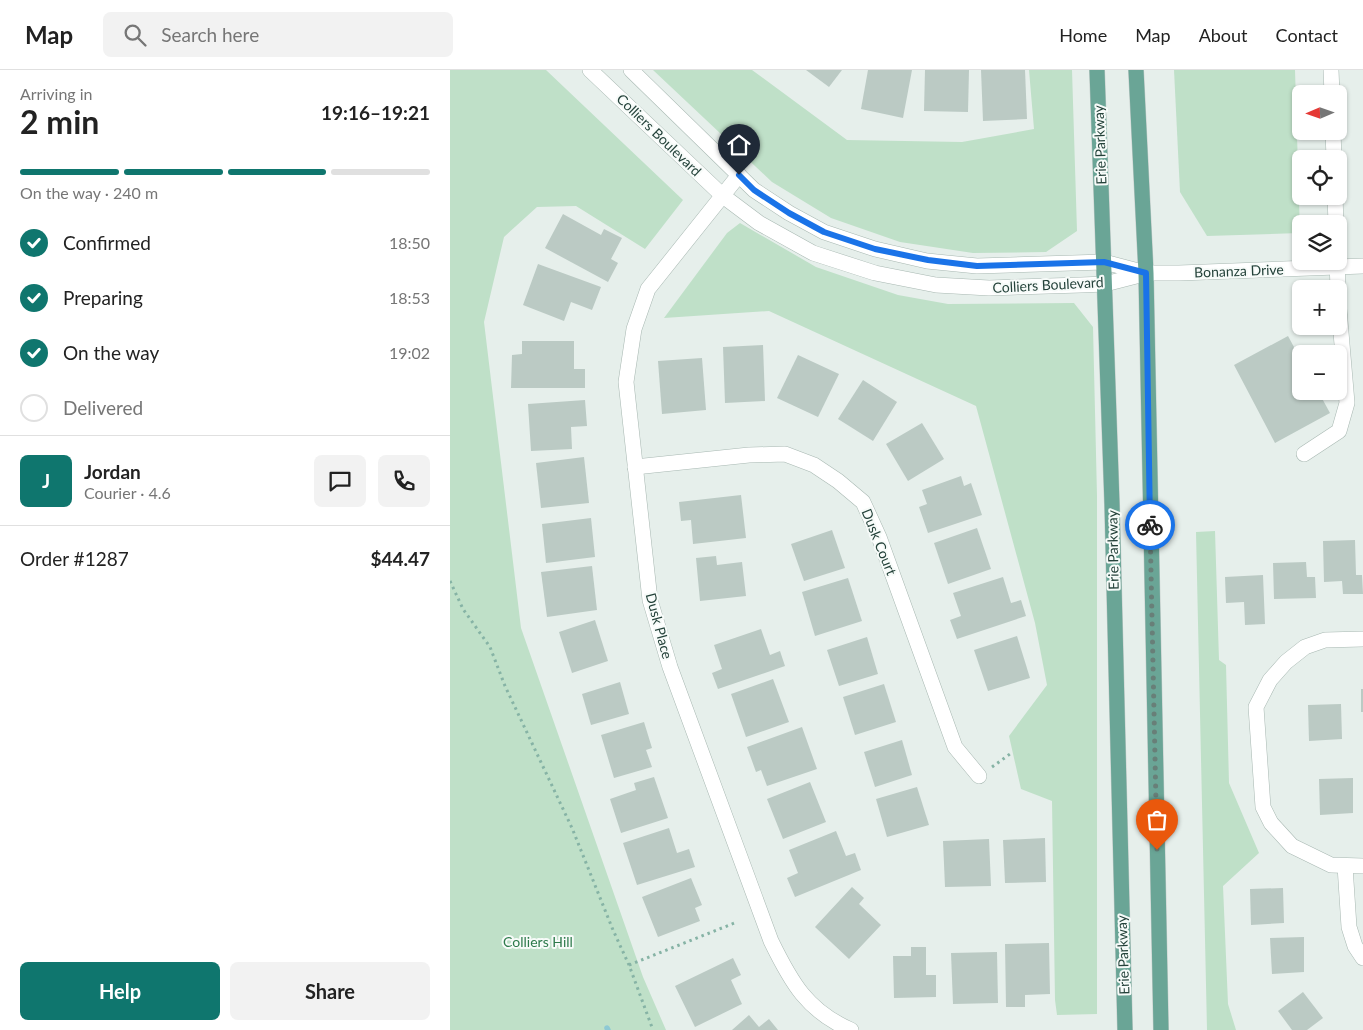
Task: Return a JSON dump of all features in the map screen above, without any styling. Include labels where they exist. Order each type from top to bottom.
[{"type":"main road","name":"Erie Parkway","points":[[1097,70],[1112,504],[1124,1030]]},
{"type":"main road","points":[[1136,70],[1146,273],[1161,1030]]},
{"type":"street","name":"Colliers Boulevard","points":[[590,70],[723,196],[759,223],[813,253],[875,273],[936,285],[989,288],[1105,284],[1146,273]]},
{"type":"street","name":"Colliers Boulevard","points":[[631,70],[754,190],[789,213],[824,232],[875,249],[928,260],[977,266],[1104,262],[1146,273]]},
{"type":"street","points":[[1331,70],[1332,85]]},
{"type":"street","name":"Dusk Place","points":[[739,175],[648,289],[634,329],[626,382],[650,600],[670,667],[771,941],[787,974],[811,1005],[836,1024],[851,1030]]},
{"type":"street","name":"Bonanza Drive","points":[[1347,265],[1363,266]]},
{"type":"street","name":"Bonanza Drive","points":[[1146,273],[1292,267]]},
{"type":"street","points":[[1304,454],[1339,431],[1348,403],[1341,335]]},
{"type":"street","name":"Dusk Court","points":[[636,467],[749,455],[785,454],[814,465],[838,481],[863,502],[879,537],[955,747],[979,776]]},
{"type":"street","points":[[1363,639],[1325,640],[1304,647],[1286,662],[1270,680],[1256,707],[1263,806],[1271,823],[1292,846],[1331,865],[1363,866]]},
{"type":"street","points":[[1345,866],[1349,928],[1355,946],[1363,958]]},
{"type":"path","points":[[450,580],[463,609],[490,647],[506,686],[572,828],[629,965],[653,1030]]},
{"type":"path","points":[[1004,758],[1010,754]]},
{"type":"path","points":[[629,965],[737,922]]},
{"type":"green space","name":"Colliers Hill","points":[[450,70],[546,70],[683,200],[645,249],[576,206],[537,207],[504,237],[484,322],[521,628],[643,977],[666,1030],[450,1030]]},
{"type":"green space","points":[[653,70],[752,70],[847,140],[962,142],[1034,129],[1029,70],[1072,70],[1077,231],[1046,252],[973,253],[900,242],[831,218],[772,182]]},
{"type":"green space","points":[[1174,70],[1295,70],[1295,85],[1292,85],[1292,140],[1297,140],[1297,150],[1292,150],[1292,205],[1299,205],[1299,215],[1292,215],[1292,233],[1207,236],[1180,192]]},
{"type":"green space","points":[[740,223],[816,267],[898,295],[948,304],[1074,303],[1093,327],[1097,496],[1097,1014],[1057,1015],[1055,1000],[1052,801],[1021,789],[1009,736],[1047,685],[1035,623],[976,406],[769,311],[664,318],[727,233]]},
{"type":"green space","points":[[1215,531],[1219,660],[1226,665],[1229,783],[1259,853],[1223,886],[1228,1004],[1236,1030],[1207,1030],[1196,532]]},
{"type":"building","points":[[806,70],[842,70],[829,87]]},
{"type":"building","points":[[868,70],[912,70],[903,118],[861,109]]},
{"type":"building","points":[[925,70],[969,70],[968,112],[924,111]]},
{"type":"building","points":[[981,70],[1025,70],[1027,119],[983,121]]},
{"type":"building","points":[[563,214],[601,235],[604,229],[622,238],[611,259],[618,263],[608,282],[545,248]]},
{"type":"building","points":[[538,264],[601,287],[592,310],[571,302],[564,321],[523,305]]},
{"type":"building","points":[[1288,336],[1293,345],[1292,400],[1323,400],[1330,413],[1275,443],[1234,365]]},
{"type":"building","points":[[522,341],[574,341],[574,369],[585,369],[585,388],[511,388],[512,355],[522,354]]},
{"type":"building","points":[[763,345],[765,401],[725,403],[723,347]]},
{"type":"building","points":[[798,355],[839,374],[818,417],[777,398]]},
{"type":"building","points":[[702,358],[706,410],[662,414],[658,361]]},
{"type":"building","points":[[863,380],[897,402],[873,441],[838,419]]},
{"type":"building","points":[[585,400],[587,426],[571,427],[572,449],[531,451],[528,404]]},
{"type":"building","points":[[922,423],[944,459],[908,481],[886,444]]},
{"type":"building","points":[[584,457],[589,503],[541,508],[536,463]]},
{"type":"building","points":[[961,476],[964,486],[971,483],[982,515],[928,533],[919,507],[927,504],[922,490]]},
{"type":"building","points":[[741,495],[746,538],[693,544],[691,520],[681,521],[679,502]]},
{"type":"building","points":[[591,518],[595,557],[546,563],[542,524]]},
{"type":"building","points":[[977,528],[991,569],[948,584],[934,543]]},
{"type":"building","points":[[832,530],[845,568],[804,581],[791,544]]},
{"type":"building","points":[[1355,540],[1356,575],[1362,575],[1363,594],[1343,594],[1342,581],[1324,582],[1323,541]]},
{"type":"building","points":[[716,556],[717,565],[742,562],[746,596],[700,601],[696,558]]},
{"type":"building","points":[[1306,562],[1307,577],[1315,577],[1316,598],[1274,599],[1273,563]]},
{"type":"building","points":[[592,566],[597,610],[547,617],[541,572]]},
{"type":"building","points":[[1263,575],[1265,624],[1245,625],[1244,602],[1226,603],[1225,577]]},
{"type":"building","points":[[1003,577],[1011,603],[1021,600],[1026,616],[957,639],[950,620],[961,616],[953,593]]},
{"type":"building","points":[[848,578],[862,621],[815,636],[802,592]]},
{"type":"building","points":[[595,620],[608,661],[572,673],[559,632]]},
{"type":"building","points":[[761,629],[770,655],[780,651],[785,666],[718,689],[712,673],[722,669],[714,645]]},
{"type":"building","points":[[1017,636],[1030,678],[988,691],[974,650]]},
{"type":"building","points":[[867,637],[878,674],[839,686],[827,650]]},
{"type":"building","points":[[773,679],[789,722],[746,737],[731,694]]},
{"type":"building","points":[[620,682],[629,714],[591,725],[582,694]]},
{"type":"building","points":[[884,684],[896,722],[855,735],[843,697]]},
{"type":"building","points":[[1361,689],[1363,689],[1363,712],[1361,712]]},
{"type":"building","points":[[1341,704],[1342,739],[1309,741],[1308,705]]},
{"type":"building","points":[[644,722],[652,748],[646,750],[652,767],[614,778],[601,735]]},
{"type":"building","points":[[802,727],[817,769],[767,786],[761,770],[756,772],[747,747]]},
{"type":"building","points":[[902,740],[912,775],[875,787],[864,752]]},
{"type":"building","points":[[654,777],[668,818],[621,833],[610,799],[636,790],[634,783]]},
{"type":"building","points":[[1353,778],[1353,813],[1320,815],[1319,779]]},
{"type":"building","points":[[810,782],[826,822],[783,839],[767,799]]},
{"type":"building","points":[[917,787],[929,825],[887,837],[876,799]]},
{"type":"building","points":[[669,828],[677,853],[689,849],[695,867],[637,885],[623,843]]},
{"type":"building","points":[[836,831],[846,856],[855,853],[861,870],[795,897],[787,878],[798,873],[789,850]]},
{"type":"building","points":[[1045,838],[1046,882],[1005,883],[1003,840]]},
{"type":"building","points":[[989,839],[991,886],[945,887],[943,841]]},
{"type":"building","points":[[691,878],[702,905],[695,908],[700,921],[658,937],[642,897]]},
{"type":"building","points":[[852,887],[864,898],[859,904],[881,925],[849,959],[815,927]]},
{"type":"building","points":[[1283,888],[1284,923],[1251,925],[1250,889]]},
{"type":"building","points":[[1304,937],[1304,972],[1272,974],[1270,938]]},
{"type":"building","points":[[1049,943],[1050,994],[1025,995],[1025,1007],[1006,1007],[1005,944]]},
{"type":"building","points":[[911,947],[926,947],[926,975],[936,975],[936,997],[894,998],[893,956],[911,956]]},
{"type":"building","points":[[997,952],[998,1003],[953,1004],[951,953]]},
{"type":"building","points":[[733,958],[741,975],[731,980],[742,1004],[695,1027],[675,986]]},
{"type":"building","points":[[1303,992],[1323,1018],[1307,1030],[1292,1030],[1278,1011]]},
{"type":"building","points":[[749,1015],[759,1027],[769,1019],[778,1030],[732,1030]]},
{"type":"way so far","points":[[1150,525],[1157,850]]},
{"type":"route","points":[[739,175],[754,190],[789,213],[824,232],[875,249],[928,260],[977,266],[1104,262],[1146,273],[1150,525]]}]
